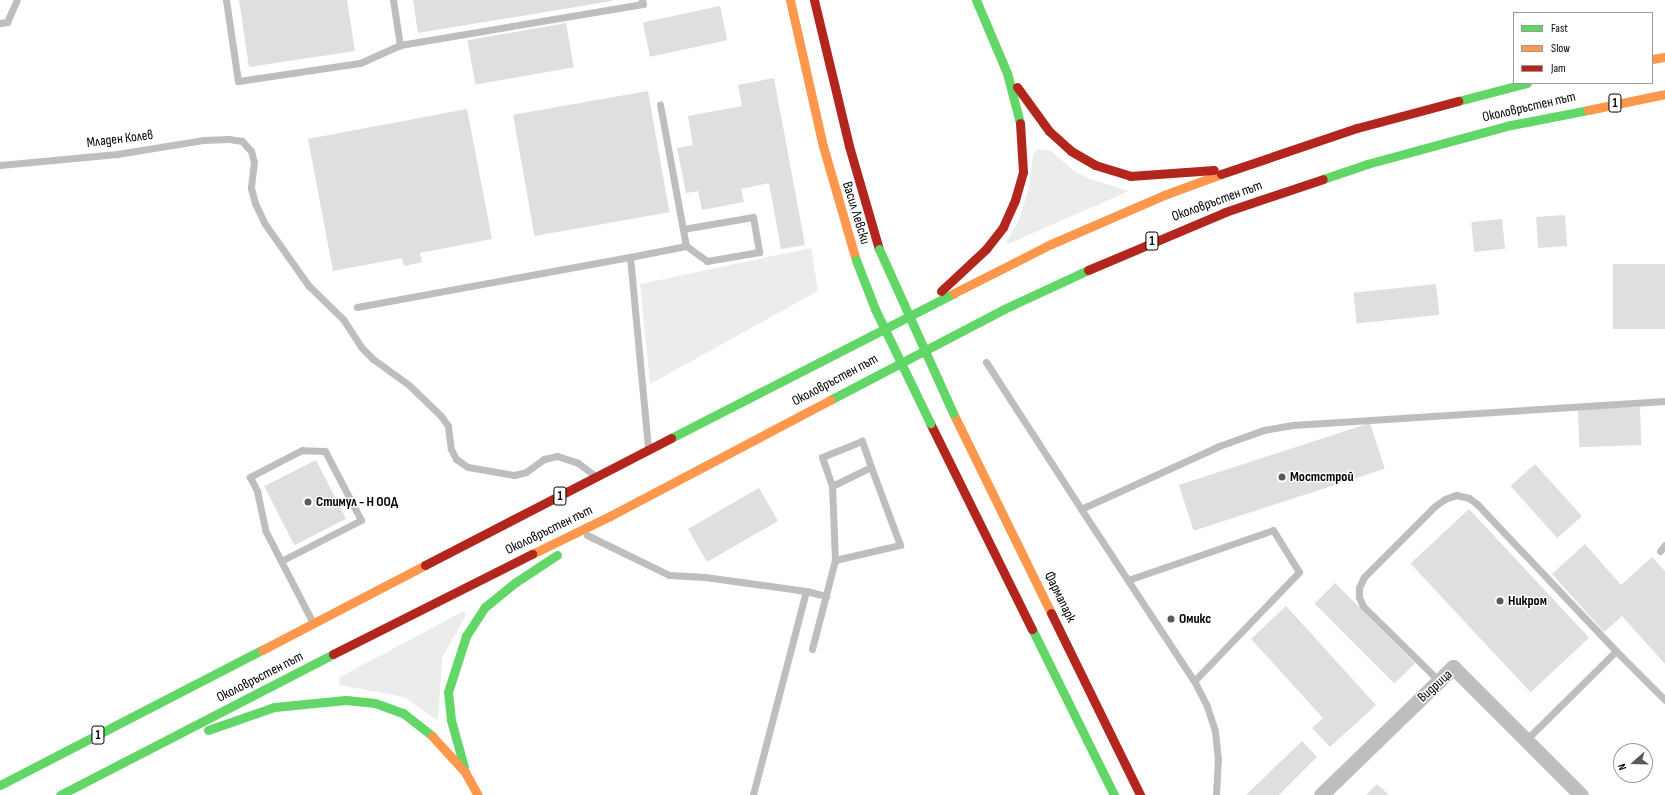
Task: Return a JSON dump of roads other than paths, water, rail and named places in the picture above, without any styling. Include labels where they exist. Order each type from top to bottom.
[{"type":"main road","name":"Васил Левски","points":[[790,0],[822,146],[856,260],[875,309],[1114,795]]},
{"type":"main road","name":"Васил Левски","points":[[814,0],[849,146],[879,249],[953,413]]},
{"type":"main road","points":[[976,0],[1007,72],[1031,108],[1049,131],[1071,151],[1095,166],[1130,176],[1238,168]]},
{"type":"main road","points":[[1653,59],[1665,56]]},
{"type":"main road","points":[[925,306],[986,249],[1003,227],[1015,200],[1023,172],[1023,143],[1007,72]]},
{"type":"main road","name":"Околовръстен път","points":[[0,785],[649,451],[925,306],[1079,232],[1164,195],[1238,168],[1357,128],[1523,84]]},
{"type":"main road","name":"Околовръстен път","points":[[60,795],[479,579],[610,516],[894,365],[1004,309],[1130,250],[1225,212],[1374,162],[1517,123],[1665,94]]},
{"type":"main road","name":"Фармапарк","points":[[953,413],[1140,795]]},
{"type":"main road","points":[[465,772],[451,720],[448,692],[455,664],[466,636],[491,602],[516,582],[587,535],[610,516]]},
{"type":"main road","points":[[151,748],[274,707],[346,700],[375,703],[403,713],[429,732],[465,772],[478,795]]},
{"type":"street","name":"Видрица","points":[[1321,795],[1453,667],[1580,795]]},
{"type":"lane","points":[[0,23],[7,22],[17,0]]},
{"type":"lane","points":[[226,0],[238,81],[360,63],[400,45],[642,4],[642,0]]},
{"type":"lane","points":[[393,0],[400,45]]},
{"type":"lane","points":[[660,104],[686,246],[707,261],[759,252],[753,217],[683,229]]},
{"type":"lane","name":"Младен Колев","points":[[0,165],[117,154],[203,140],[229,139],[242,141],[251,151],[254,162],[251,188],[255,203],[265,224],[308,285],[343,319],[361,347],[373,359],[389,368],[409,385],[441,416],[448,426],[451,449],[456,459],[468,467],[514,474],[526,472],[544,460],[557,456],[578,463],[596,477]]},
{"type":"lane","points":[[357,307],[686,246]]},
{"type":"lane","points":[[630,257],[649,451]]},
{"type":"lane","points":[[986,362],[1194,680],[1207,706],[1215,731],[1218,760],[1216,795]]},
{"type":"lane","points":[[1081,509],[1218,446],[1264,430],[1286,426],[1665,401]]},
{"type":"lane","points":[[812,649],[835,560],[832,486],[822,456],[862,442],[900,545],[835,560]]},
{"type":"lane","points":[[281,561],[361,520],[325,451],[302,450],[250,477],[257,491],[266,530],[281,561],[313,623]]},
{"type":"lane","points":[[832,486],[871,467]]},
{"type":"lane","points":[[1439,681],[1363,606],[1359,597],[1359,588],[1364,577],[1435,506],[1445,498],[1456,495],[1469,498],[1477,504],[1616,651],[1665,700]]},
{"type":"lane","points":[[1128,580],[1273,530],[1299,572],[1194,680]]},
{"type":"lane","points":[[587,535],[669,575],[705,577],[806,591],[826,596]]},
{"type":"lane","points":[[1660,551],[1665,545]]},
{"type":"lane","points":[[753,795],[806,591]]},
{"type":"lane","points":[[1526,740],[1616,651]]},
{"type":"place","name":"Мостстрой","points":[[1282,477]]},
{"type":"place","name":"Стимул - Н ООД","points":[[308,502]]},
{"type":"place","name":"Никром","points":[[1500,601]]},
{"type":"place","name":"Омикс","points":[[1171,619]]}]
